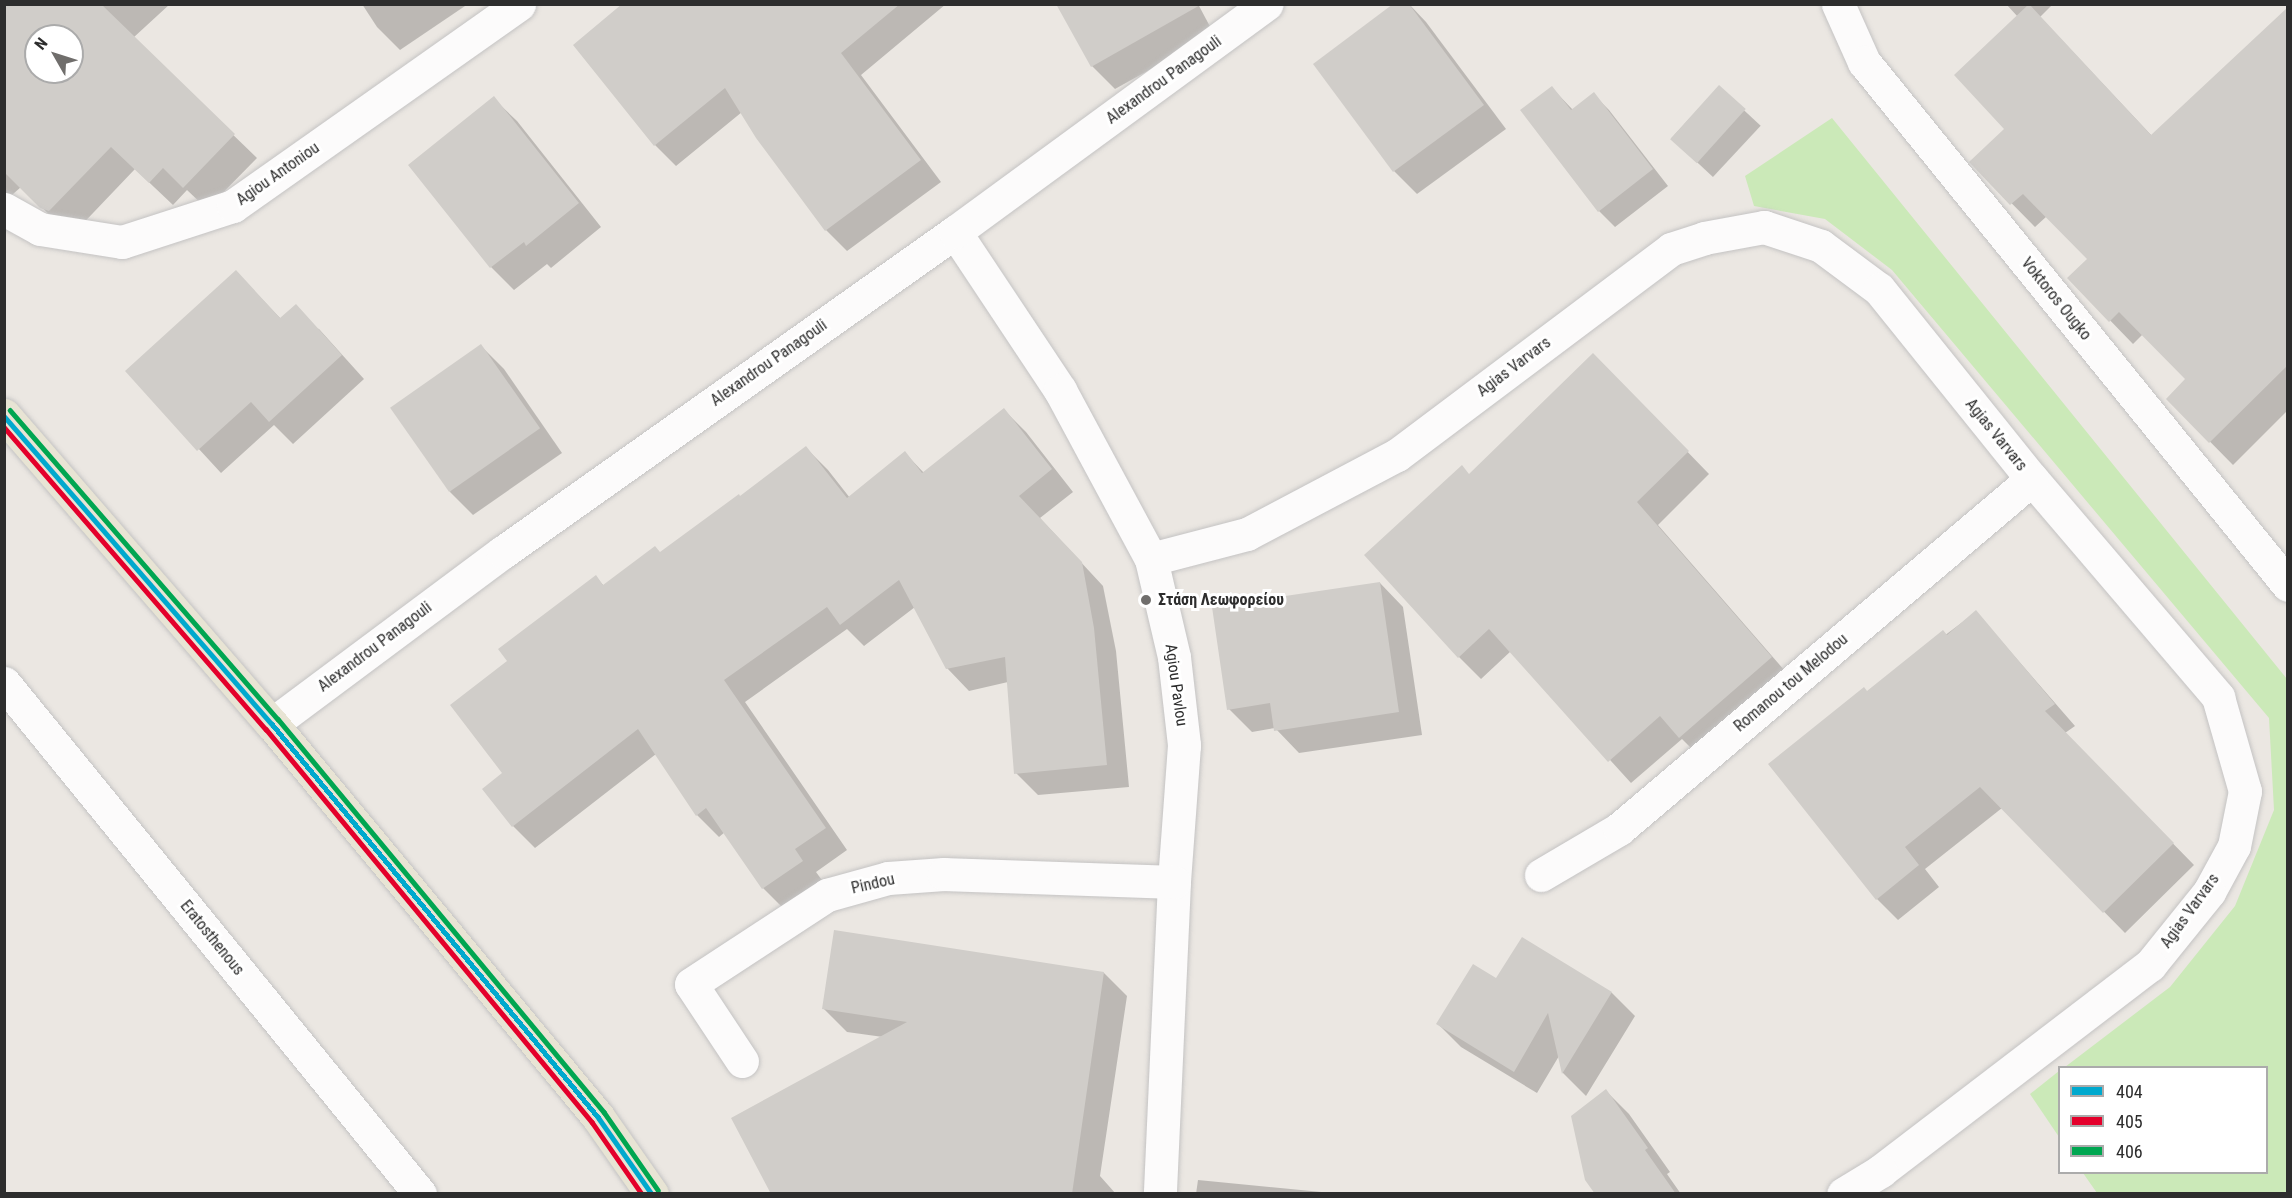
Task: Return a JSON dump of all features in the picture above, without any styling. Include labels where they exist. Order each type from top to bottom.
[{"type":"main road","points":[[4,415],[272,724],[598,1118],[652,1194]]},
{"type":"street","name":"Agiou Antoniou","points":[[4,209],[40,229],[122,242],[233,206],[519,4]]},
{"type":"street","name":"Alexandrou Panagouli","points":[[272,724],[503,552],[955,232],[1267,4]]},
{"type":"street","name":"Voktoros Ougko","points":[[1838,4],[1864,62],[2288,585]]},
{"type":"street","name":"Agias Varvars","points":[[1151,558],[1247,534],[1397,455],[1671,249],[1704,238],[1764,227],[1821,246],[1879,289],[2032,479],[2218,697],[2245,791],[2234,846],[2209,892],[2150,965],[1881,1171],[1843,1194]]},
{"type":"street","name":"Agiou Pavlou","points":[[955,232],[1060,390],[1151,558],[1174,657],[1184,745],[1174,882],[1160,1194]]},
{"type":"street","name":"Romanou tou Melodou","points":[[1541,875],[1619,829],[2032,479]]},
{"type":"street","name":"Eratosthenous","points":[[4,683],[420,1194]]},
{"type":"street","name":"Pindou","points":[[742,1061],[691,984],[827,895],[888,878],[944,874],[1174,882]]},
{"type":"green space","points":[[1832,118],[2287,679],[2287,1193],[2097,1193],[2084,1174],[2268,1174],[2268,1066],[2066,1066],[2170,987],[2235,906],[2274,810],[2269,718],[1892,270],[1825,219],[1754,206],[1745,176]]},
{"type":"green space","points":[[2058,1072],[2058,1136],[2030,1094]]},
{"type":"building","points":[[4,4],[101,4],[235,134],[183,188],[163,168],[149,183],[111,147],[49,211],[40,208],[4,172]]},
{"type":"building","points":[[622,4],[900,4],[841,53],[921,160],[825,231],[756,138],[725,88],[654,146],[573,45]]},
{"type":"building","points":[[1056,4],[1202,4],[1091,67]]},
{"type":"building","points":[[1393,4],[1409,4],[1484,105],[1393,172],[1313,64]]},
{"type":"building","points":[[2029,4],[2151,135],[2288,7],[2288,365],[2209,443],[2166,399],[2185,379],[2119,312],[2109,322],[2067,278],[2087,259],[2023,194],[2010,205],[1969,162],[2004,129],[1954,75]]},
{"type":"building","points":[[1719,85],[1746,109],[1697,163],[1670,139]]},
{"type":"building","points":[[1552,86],[1571,110],[1594,92],[1653,169],[1598,212],[1520,110]]},
{"type":"building","points":[[494,96],[579,203],[526,246],[524,242],[490,268],[408,165]]},
{"type":"building","points":[[236,270],[280,318],[296,304],[342,355],[269,422],[251,402],[197,451],[125,371]]},
{"type":"building","points":[[481,344],[540,428],[449,492],[390,408]]},
{"type":"building","points":[[1593,353],[1689,451],[1637,502],[1772,657],[1679,738],[1660,716],[1608,762],[1489,629],[1458,658],[1364,555],[1462,465],[1469,474]]},
{"type":"building","points":[[1004,408],[1052,469],[1019,496],[1082,562],[1094,628],[1107,765],[1014,774],[1005,657],[946,669],[899,580],[840,625],[827,607],[724,680],[826,828],[795,849],[803,861],[762,889],[706,808],[696,816],[638,729],[512,827],[482,789],[502,773],[450,705],[507,661],[498,649],[596,575],[603,585],[655,546],[660,552],[806,446],[847,498],[905,451],[922,473]]},
{"type":"building","points":[[1380,582],[1399,712],[1274,731],[1270,703],[1227,710],[1212,607]]},
{"type":"building","points":[[1976,610],[2055,704],[2045,711],[2174,843],[2103,913],[1980,787],[1905,847],[1919,865],[1876,900],[1768,764],[1864,687],[1867,691],[1943,630],[1947,635]]},
{"type":"building","points":[[834,930],[1104,972],[1072,1194],[771,1194],[731,1118],[907,1022],[822,1009]]},
{"type":"building","points":[[1522,937],[1612,992],[1562,1074],[1548,1013],[1514,1072],[1436,1024],[1473,964],[1496,978]]},
{"type":"building","points":[[1606,1089],[1648,1148],[1645,1150],[1676,1194],[1595,1194],[1585,1180],[1571,1116]]},
{"type":"transit line","name":"406","points":[[10,410],[278,719],[604,1112],[658,1190]]},
{"type":"transit line","name":"404","points":[[4,416],[272,724],[598,1117],[652,1194]]},
{"type":"transit line","name":"405","points":[[4,427],[266,729],[592,1122],[642,1194]]},
{"type":"place","name":"Στάση Λεωφορείου","points":[[1146,600]]}]
